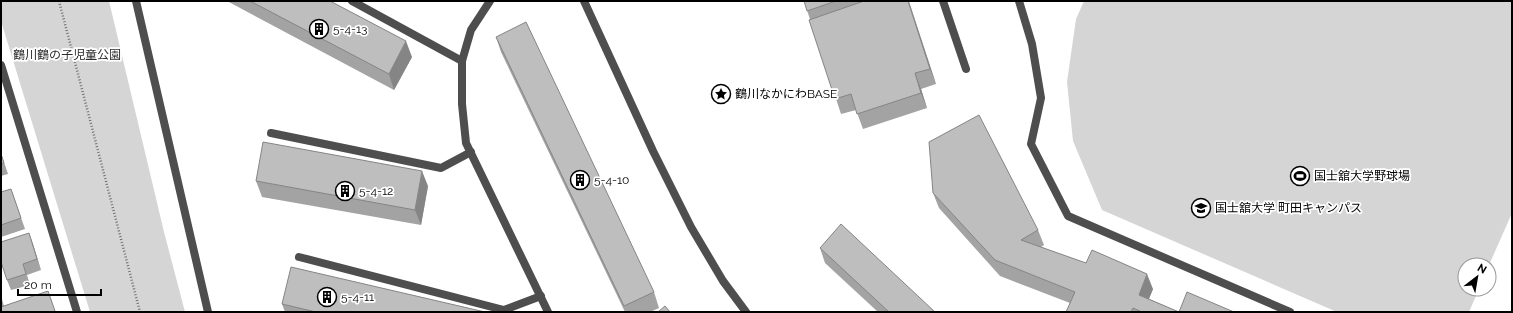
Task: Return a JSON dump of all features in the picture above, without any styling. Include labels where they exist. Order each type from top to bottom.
[{"type":"street","points":[[136,1],[208,312]]},
{"type":"street","points":[[352,1],[462,62]]},
{"type":"street","points":[[490,1],[471,30],[462,62],[462,104],[466,143],[548,312]]},
{"type":"street","points":[[584,1],[653,151],[691,227],[723,281],[746,312]]},
{"type":"street","points":[[943,1],[966,69]]},
{"type":"street","points":[[1019,1],[1032,44],[1041,98],[1031,144],[1068,216],[1290,312]]},
{"type":"street","points":[[1,65],[77,312]]},
{"type":"street","points":[[271,133],[441,168],[471,152]]},
{"type":"street","points":[[299,257],[504,310],[541,296]]},
{"type":"path","points":[[59,1],[140,312]]},
{"type":"green space","name":"鶴川鶴の子児童公園","points":[[1,1],[109,1],[164,232],[185,312],[90,312],[1,21]]},
{"type":"green space","name":"国士舘大学野球場","points":[[1084,1],[1512,1],[1512,213],[1493,257],[1457,257],[1457,297],[1476,297],[1469,312],[1337,312],[1102,210],[1073,141],[1067,82],[1076,19]]},
{"type":"building","points":[[250,1],[330,1],[406,41],[389,74]]},
{"type":"building","points":[[804,1],[836,1],[807,11]]},
{"type":"building","points":[[864,1],[908,1],[930,69],[915,73],[921,93],[857,114],[851,94],[835,99],[809,20]]},
{"type":"building","name":"5-4-10","points":[[526,22],[654,292],[624,306],[496,37]]},
{"type":"building","points":[[979,115],[1038,230],[1021,240],[1086,263],[1092,250],[1147,274],[1139,295],[1179,312],[1142,312],[1133,308],[1131,312],[1066,312],[1075,292],[995,260],[933,193],[929,142]]},
{"type":"building","name":"5-4-12","points":[[263,142],[422,171],[415,210],[256,181]]},
{"type":"building","points":[[1,154],[4,163],[1,164]]},
{"type":"building","points":[[11,189],[21,218],[1,225],[1,192]]},
{"type":"building","points":[[841,224],[935,312],[889,312],[820,248]]},
{"type":"building","points":[[29,233],[37,259],[23,264],[26,274],[7,280],[1,262],[1,242]]},
{"type":"building","points":[[291,267],[485,312],[316,312],[282,304]]},
{"type":"building","points":[[48,291],[55,311],[1,312],[1,307]]},
{"type":"building","points":[[1187,292],[1234,312],[1179,312]]},
{"type":"building","points":[[665,306],[670,312],[658,312]]},
{"type":"place","name":"5-4-13","points":[[319,29]]},
{"type":"place","name":"鶴川なかにわBASE","points":[[721,94]]},
{"type":"place","name":"国士舘大学野球場","points":[[1300,176]]},
{"type":"place","name":"5-4-10","points":[[580,180]]},
{"type":"place","name":"5-4-12","points":[[345,191]]},
{"type":"place","name":"国士舘大学 町田キャンパス","points":[[1201,208]]},
{"type":"place","name":"5-4-11","points":[[327,297]]}]
